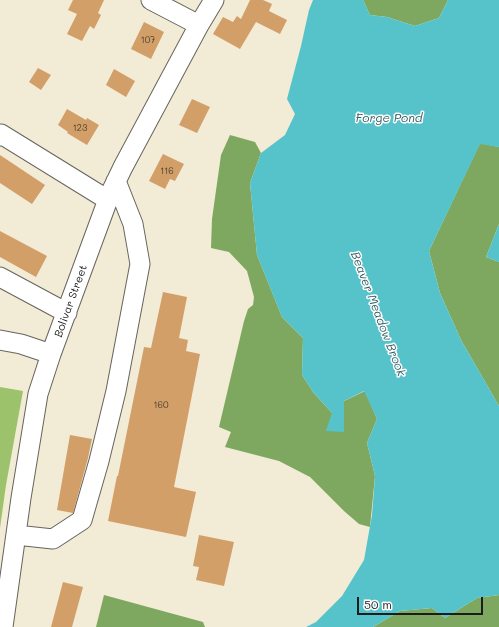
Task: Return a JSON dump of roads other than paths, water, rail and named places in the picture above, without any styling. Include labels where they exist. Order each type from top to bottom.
[{"type":"street","points":[[151,0],[199,25]]},
{"type":"street","name":"Bolivar Street","points":[[3,627],[38,394],[51,354],[116,181],[199,25],[214,0]]},
{"type":"street","points":[[0,136],[1,134],[108,200]]},
{"type":"street","points":[[16,535],[53,539],[82,520],[99,461],[116,391],[140,264],[133,224],[116,181]]},
{"type":"street","points":[[0,277],[67,313]]},
{"type":"street","points":[[0,340],[21,344],[51,354]]},
{"type":"water","name":"Forge Pond","points":[[313,0],[363,0],[370,15],[387,17],[415,26],[439,18],[448,0],[499,0],[499,147],[480,144],[429,251],[440,293],[461,340],[499,406],[499,595],[477,598],[445,618],[432,608],[400,611],[373,627],[306,627],[316,622],[342,596],[364,560],[372,515],[375,476],[367,443],[377,419],[364,391],[344,401],[344,432],[326,431],[332,413],[313,392],[302,375],[303,338],[282,317],[257,255],[250,183],[261,153],[285,135],[295,114],[287,99],[309,10]]},
{"type":"water","points":[[499,224],[499,262],[486,257]]},
{"type":"water label","name":"Beaver Meadow Brook","points":[[378,314]]}]
